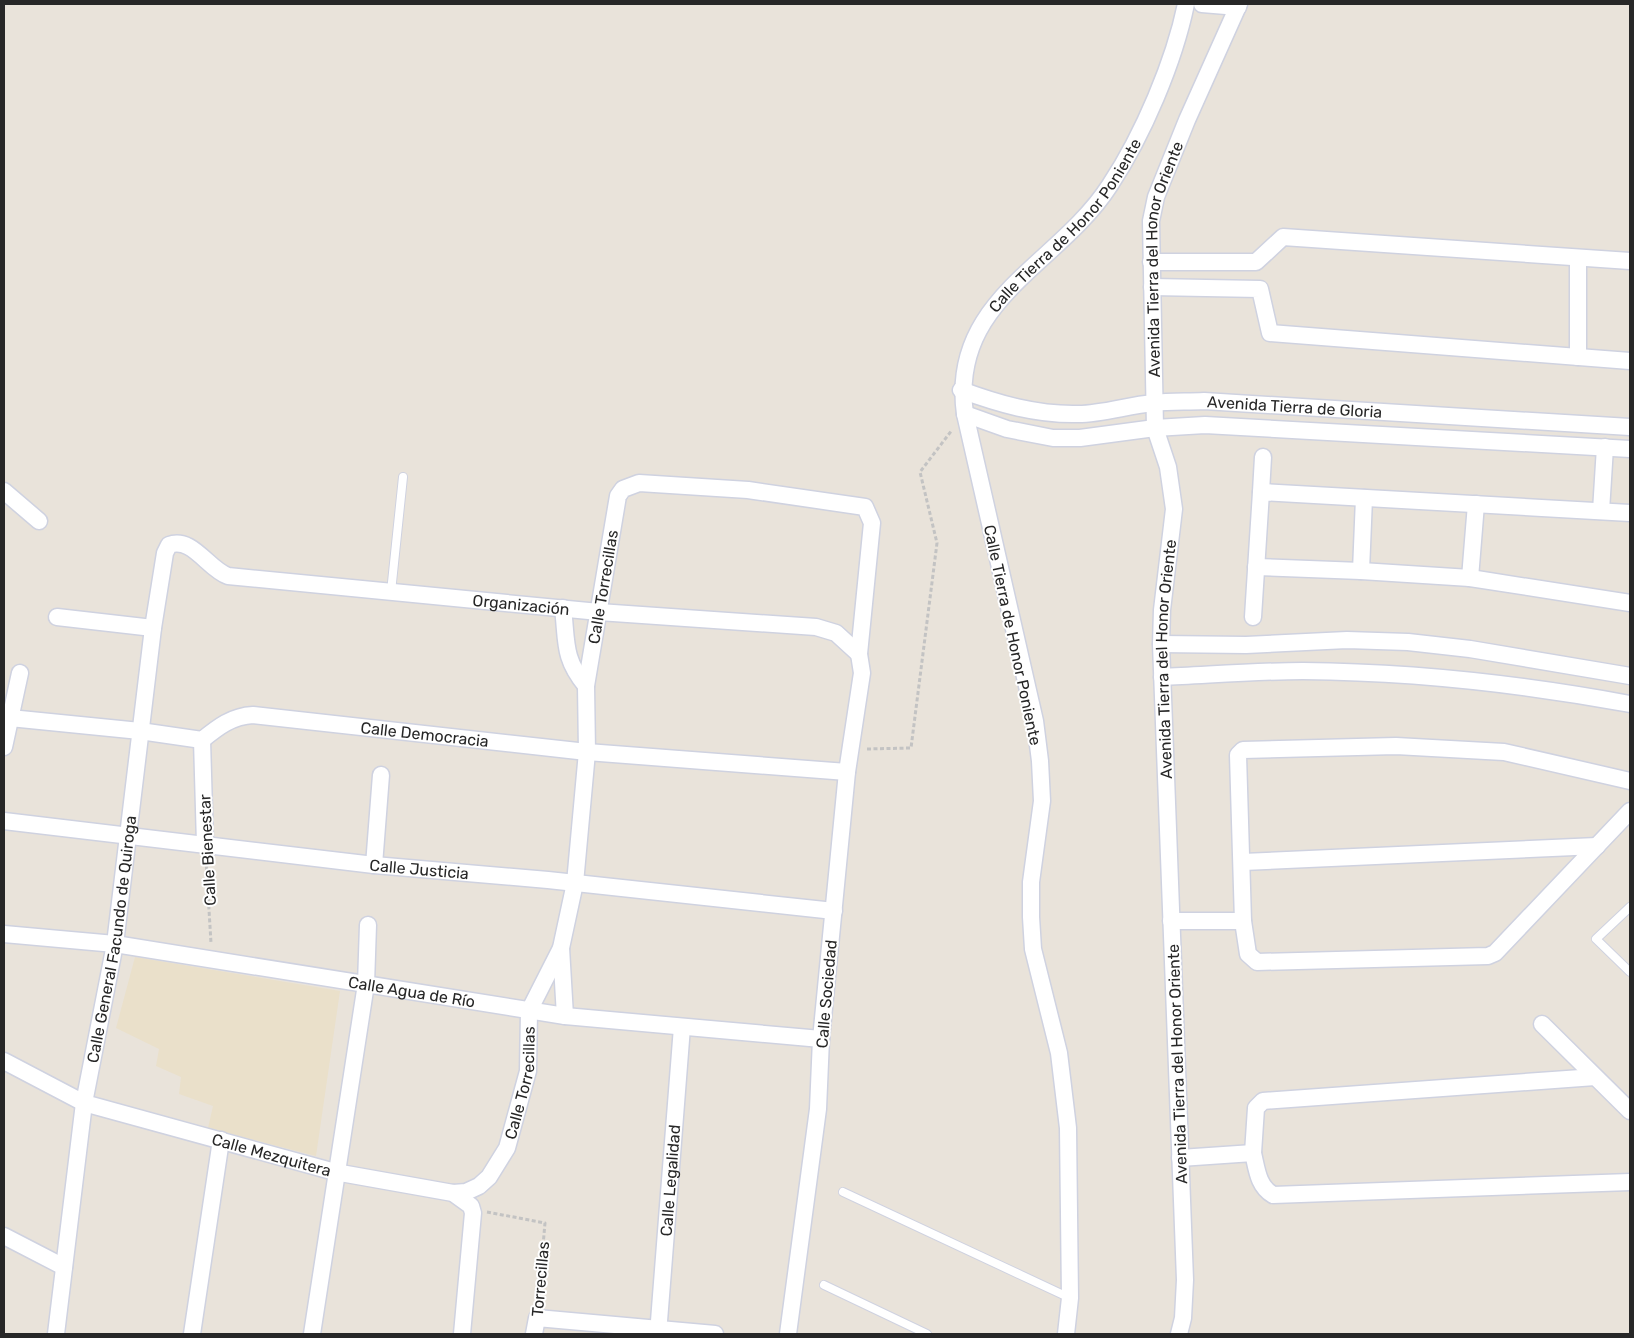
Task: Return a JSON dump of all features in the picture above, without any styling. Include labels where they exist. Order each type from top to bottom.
[{"type":"street","name":"Calle Tierra de Honor Poniente","points":[[1066,1334],[1070,1298],[1068,1128],[1059,1053],[1034,949],[1031,916],[1031,882],[1042,801],[1040,761],[1034,722],[964,414],[961,390],[972,344],[986,316],[1017,279],[1051,252],[1082,221],[1110,185],[1151,109],[1174,47],[1186,4]]},
{"type":"street","points":[[1202,4],[1238,6]]},
{"type":"street","name":"Avenida Tierra del Honor Oriente","points":[[1178,1334],[1182,1318],[1185,1280],[1161,644],[1162,610],[1174,509],[1168,467],[1155,428],[1151,262],[1152,209],[1187,120],[1238,6]]},
{"type":"street","points":[[1151,262],[1256,262],[1283,237],[1630,261]]},
{"type":"street","points":[[1578,258],[1578,357]]},
{"type":"street","points":[[1152,287],[1260,289],[1270,333],[1630,361]]},
{"type":"street","name":"Avenida Tierra de Gloria","points":[[961,390],[999,404],[1038,412],[1078,414],[1117,410],[1154,403],[1214,402],[1630,427]]},
{"type":"street","name":"Avenida Tierra de Gloria","points":[[964,414],[1007,429],[1053,438],[1106,435],[1155,428],[1205,425],[1630,449]]},
{"type":"street","points":[[1602,511],[1605,447]]},
{"type":"street","points":[[1253,617],[1263,457]]},
{"type":"street","name":"Calle Torrecillas","points":[[453,1193],[466,1192],[479,1186],[489,1177],[507,1148],[528,1071],[529,1011],[560,948],[575,883],[587,752],[586,686],[615,504],[623,489],[639,483],[748,490]]},
{"type":"street","name":"Calle Sociedad","points":[[748,490],[865,507],[872,523],[860,654],[862,673],[847,772],[821,1039],[818,1109],[788,1334]]},
{"type":"street","points":[[4,491],[39,521]]},
{"type":"street","points":[[1261,492],[1630,513]]},
{"type":"street","points":[[1362,571],[1364,498]]},
{"type":"street","points":[[1470,578],[1476,504]]},
{"type":"street","name":"Organización","points":[[169,545],[179,543],[187,545],[214,569],[228,576],[599,612],[816,627],[836,633],[860,654]]},
{"type":"street","name":"Calle General Facundo de Quiroga","points":[[56,1334],[84,1103],[115,944],[153,628],[165,552],[169,545]]},
{"type":"street","points":[[1256,567],[1470,578],[1630,603]]},
{"type":"street","name":"Calle Torrecillas","points":[[563,608],[568,660],[573,670],[586,686]]},
{"type":"street","points":[[57,617],[153,628]]},
{"type":"street","points":[[1161,644],[1246,645],[1347,640],[1408,642],[1480,650],[1630,676]]},
{"type":"street","points":[[1162,677],[1302,671],[1445,677],[1575,694],[1630,704]]},
{"type":"street","points":[[4,748],[20,673]]},
{"type":"street","name":"Calle Democracia","points":[[202,740],[217,728],[236,717],[254,715],[587,752],[847,772]]},
{"type":"street","points":[[10,718],[202,740]]},
{"type":"street","name":"Calle Bienestar","points":[[202,740],[205,844]]},
{"type":"street","points":[[1630,781],[1504,752],[1396,746],[1243,750],[1238,755],[1243,862],[1243,921],[1248,954],[1257,962],[1488,956],[1495,953],[1630,811]]},
{"type":"street","points":[[374,865],[381,776]]},
{"type":"street","name":"Calle Justicia","points":[[4,820],[374,865],[575,883],[834,911]]},
{"type":"street","points":[[1243,862],[1597,846]]},
{"type":"street","points":[[1171,921],[1243,921]]},
{"type":"street","points":[[312,1334],[366,984],[368,925]]},
{"type":"street","name":"Calle Agua de Río","points":[[4,934],[115,944],[565,1016],[821,1039]]},
{"type":"street","name":"Calle Torrecillas","points":[[560,948],[565,1016]]},
{"type":"street","points":[[1542,1024],[1630,1111]]},
{"type":"street","name":"Calle Legalidad","points":[[659,1331],[682,1027]]},
{"type":"street","name":"Calle Mezquitera","points":[[4,1061],[84,1103],[336,1172],[453,1193],[472,1209]]},
{"type":"street","points":[[1595,1076],[1264,1101],[1256,1108],[1253,1153],[1260,1182],[1264,1190],[1274,1195],[1630,1182]]},
{"type":"street","points":[[192,1334],[221,1140]]},
{"type":"street","points":[[1180,1158],[1253,1153]]},
{"type":"street","points":[[462,1334],[472,1209]]},
{"type":"street","points":[[4,1236],[64,1267]]},
{"type":"street","points":[[535,1326],[715,1334]]},
{"type":"lane","points":[[391,593],[403,477]]},
{"type":"lane","points":[[1630,907],[1596,939],[1630,972]]},
{"type":"lane","points":[[843,1192],[1070,1298]]},
{"type":"lane","points":[[824,1285],[927,1334]]},
{"type":"path","points":[[851,750],[911,748],[936,543],[920,472],[964,414]]},
{"type":"path","name":"Calle Bienestar","points":[[205,844],[212,960]]},
{"type":"path","name":"Torrecillas","points":[[472,1209],[544,1223],[535,1326]]},
{"type":"shaded area","points":[[135,957],[340,991],[316,1156],[208,1128],[213,1106],[179,1094],[181,1077],[156,1066],[159,1049],[116,1028]]}]
